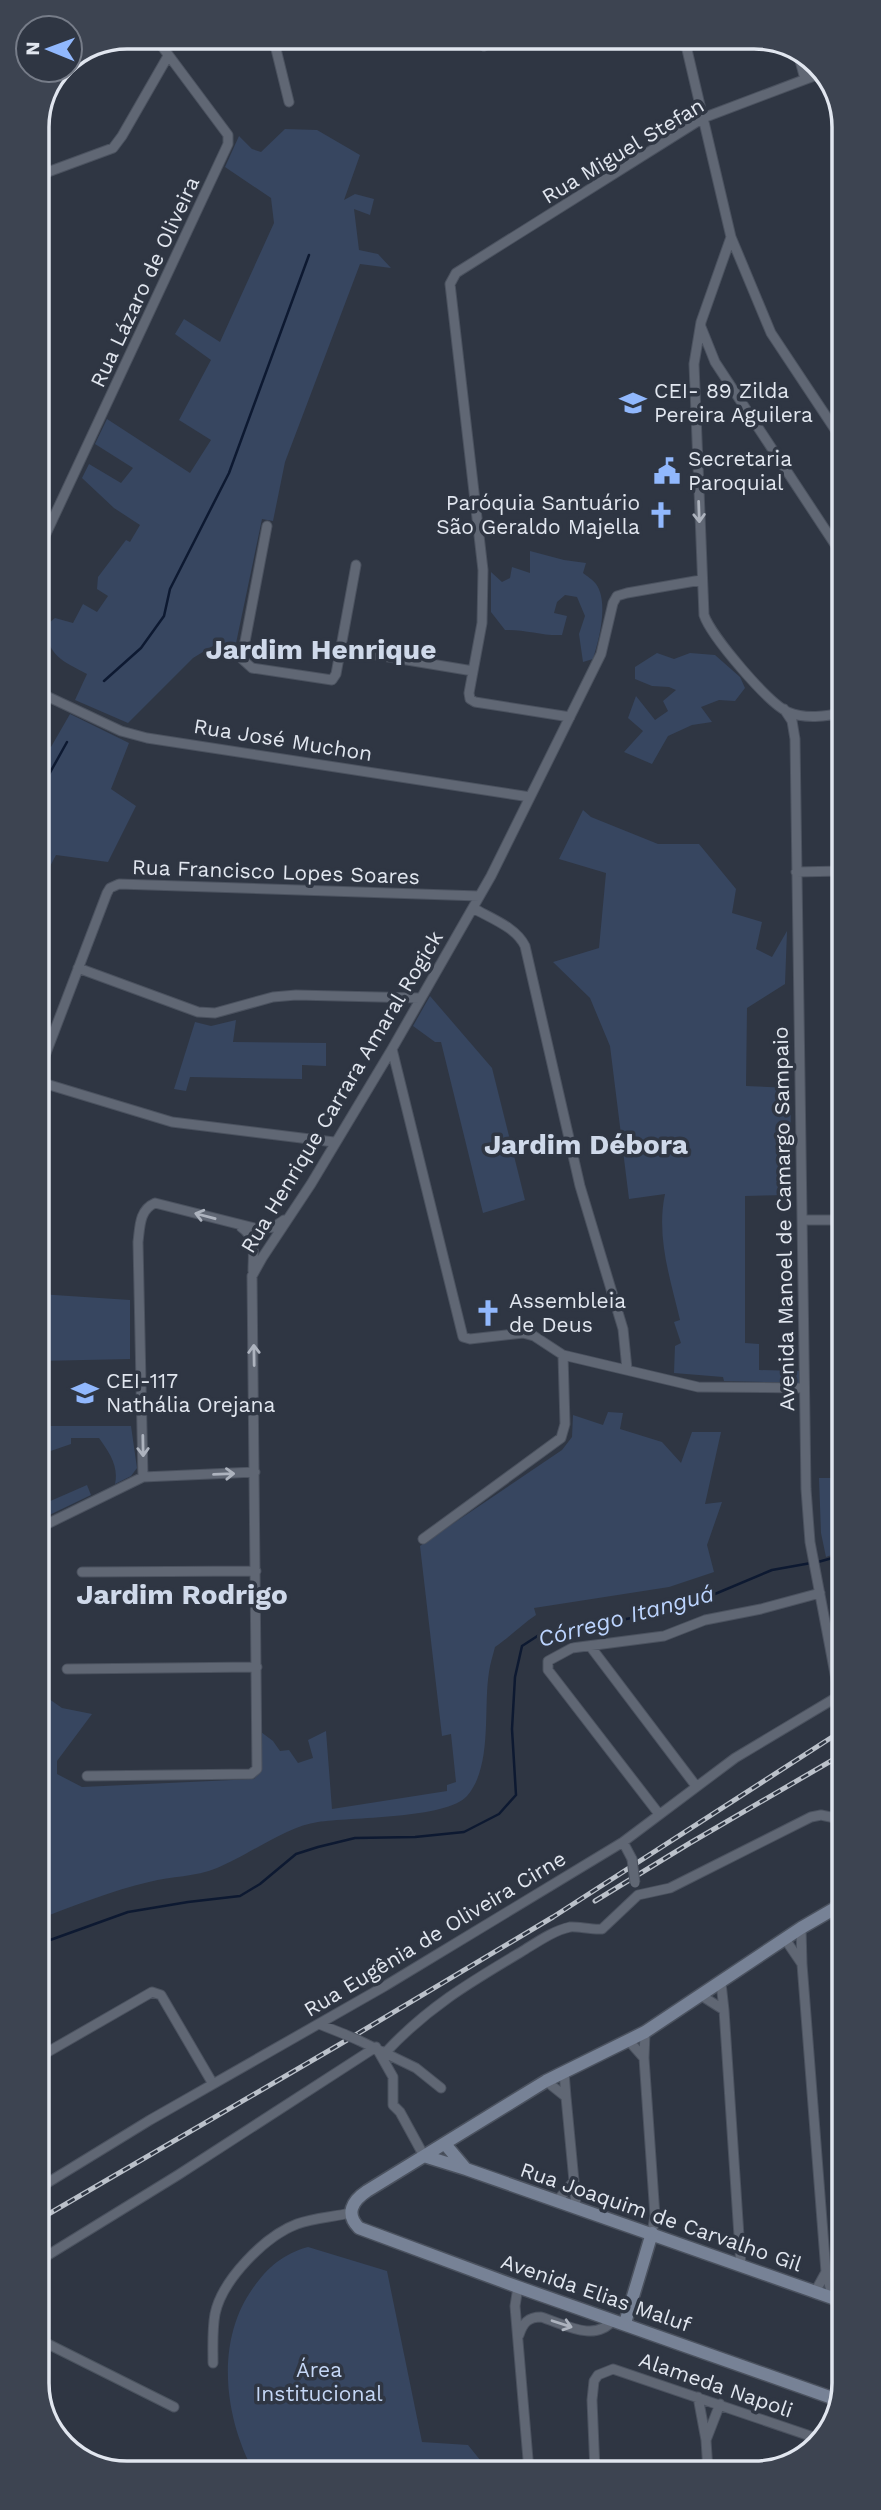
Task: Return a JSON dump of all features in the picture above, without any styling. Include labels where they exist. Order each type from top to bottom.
[{"type":"street","name":"Rua Lázaro de Oliveira","points":[[49,527],[228,144],[228,135],[163,49]]},
{"type":"street","points":[[276,49],[289,102]]},
{"type":"street","points":[[687,49],[731,237],[771,333],[832,425]]},
{"type":"street","points":[[49,172],[113,148],[168,56]]},
{"type":"street","points":[[802,66],[805,79]]},
{"type":"street","name":"Rua Miguel Stefan","points":[[473,671],[482,623],[483,570],[450,284],[452,278],[703,118],[813,76]]},
{"type":"street","name":"Avenida Manoel de Camargo Sampaio","points":[[731,237],[701,322],[694,364],[701,580],[704,615],[708,626],[772,700],[784,709],[800,715],[795,739],[796,872],[806,1489],[812,1552],[832,1651]]},
{"type":"street","points":[[701,322],[702,335],[715,362],[832,540]]},
{"type":"street","points":[[694,364],[704,359],[715,362]]},
{"type":"street","points":[[267,526],[242,659],[252,668],[332,680],[336,674],[356,565]]},
{"type":"street","name":"Rua Henrique Carrara Amaral Rogick","points":[[87,1776],[251,1774],[257,1769],[253,1276],[392,1049],[473,908],[601,654],[617,596],[701,580]]},
{"type":"street","points":[[341,649],[473,671],[469,693],[470,699],[475,702],[570,717]]},
{"type":"street","name":"Rua José Muchon","points":[[49,697],[121,731],[147,738],[530,797]]},
{"type":"street","name":"Avenida Manoel de Camargo Sampaio","points":[[784,709],[792,721],[795,739]]},
{"type":"street","points":[[800,715],[832,714]]},
{"type":"street","points":[[796,872],[832,871]]},
{"type":"street","name":"Rua Francisco Lopes Soares","points":[[49,1045],[107,893],[110,888],[119,884],[479,896]]},
{"type":"street","points":[[473,908],[514,931],[525,946],[580,1186],[622,1329],[627,1369]]},
{"type":"street","points":[[78,968],[198,1012],[215,1013],[273,997],[296,995],[420,998]]},
{"type":"street","points":[[392,1049],[463,1338],[523,1333],[534,1336],[563,1355],[698,1387],[804,1388]]},
{"type":"street","points":[[49,1085],[172,1122],[334,1142]]},
{"type":"street","points":[[144,1477],[138,1242],[142,1215],[148,1206],[155,1203],[266,1229],[274,1227],[290,1214]]},
{"type":"street","points":[[802,1220],[832,1220]]},
{"type":"street","points":[[237,1224],[248,1232],[252,1240],[253,1276]]},
{"type":"street","points":[[423,1539],[561,1437],[565,1424],[563,1355]]},
{"type":"street","points":[[49,1523],[144,1477],[255,1472]]},
{"type":"street","points":[[82,1572],[256,1571]]},
{"type":"street","points":[[659,1814],[548,1670],[548,1661],[572,1648],[664,1636],[705,1620],[820,1593]]},
{"type":"street","points":[[590,1646],[696,1786]]},
{"type":"street","points":[[67,1669],[257,1667]]},
{"type":"street","name":"Rua Eugênia de Oliveira Cirne","points":[[49,2183],[623,1842],[746,1752],[832,1700]]},
{"type":"street","points":[[386,2052],[430,2009],[458,1989],[551,1935],[572,1927],[585,1930],[602,1929],[638,1895],[670,1888],[811,1817],[821,1815],[832,1817]]},
{"type":"street","points":[[623,1842],[632,1859],[638,1895]]},
{"type":"street","points":[[213,2363],[215,2312],[227,2284],[239,2269],[278,2235],[296,2224],[350,2213],[358,2197],[546,2081],[645,2032],[832,1910]]},
{"type":"street","points":[[801,1928],[826,2272],[832,2285]]},
{"type":"street","points":[[785,1939],[802,1964]]},
{"type":"street","points":[[721,1983],[741,2266]]},
{"type":"street","points":[[49,2051],[152,1992],[161,1996],[213,2084]]},
{"type":"street","points":[[702,1996],[724,2010]]},
{"type":"street","points":[[319,2024],[386,2052],[416,2068],[441,2088]]},
{"type":"street","points":[[519,2337],[524,2324],[533,2317],[541,2317],[586,2332],[603,2330],[619,2322],[652,2234],[655,2216],[644,2058],[645,2032]]},
{"type":"street","points":[[629,2040],[644,2058]]},
{"type":"street","points":[[376,2047],[393,2077],[393,2105],[400,2112],[424,2156]]},
{"type":"street","points":[[49,2254],[376,2047]]},
{"type":"street","points":[[564,2072],[576,2207]]},
{"type":"street","points":[[546,2081],[566,2097]]},
{"type":"street","points":[[445,2144],[466,2169]]},
{"type":"street","name":"Rua Joaquim de Carvalho Gil","points":[[424,2156],[832,2298]]},
{"type":"street","points":[[557,2200],[574,2180]]},
{"type":"street","name":"Avenida Elias Maluf","points":[[350,2213],[352,2221],[359,2228],[830,2397]]},
{"type":"street","points":[[815,2292],[826,2272]]},
{"type":"street","points":[[518,2287],[515,2306],[528,2461]]},
{"type":"street","points":[[49,2344],[174,2407]]},
{"type":"street","name":"Alameda Napoli","points":[[595,2461],[592,2389],[598,2375],[614,2369],[720,2404],[809,2438]]},
{"type":"street","points":[[698,2397],[707,2461]]},
{"type":"street","points":[[706,2440],[720,2404]]},
{"type":"green space","points":[[285,129],[317,130],[360,155],[344,200],[355,194],[374,199],[370,215],[354,209],[359,250],[378,254],[391,268],[360,264],[285,462],[273,521],[262,519],[235,648],[216,644],[193,658],[128,723],[75,700],[87,674],[58,656],[49,642],[49,623],[55,618],[73,623],[83,604],[97,612],[108,596],[97,589],[98,577],[126,540],[130,542],[140,525],[114,508],[82,478],[89,464],[121,483],[133,468],[95,444],[107,419],[190,473],[211,440],[179,420],[211,360],[175,334],[184,319],[220,342],[274,223],[271,198],[225,167],[239,136],[252,149],[261,152]]},
{"type":"green space","points":[[530,551],[586,563],[583,573],[596,584],[602,601],[602,621],[593,659],[583,662],[579,634],[585,616],[577,597],[565,595],[557,602],[554,613],[567,616],[562,635],[505,630],[491,612],[491,572],[502,582],[510,578],[512,567],[530,573]]},
{"type":"green space","points":[[657,653],[674,659],[690,653],[715,655],[740,677],[745,688],[735,701],[719,700],[701,707],[712,722],[692,725],[668,736],[652,764],[624,752],[643,731],[628,718],[636,696],[655,720],[668,711],[663,701],[676,690],[652,686],[635,679],[635,667]]},
{"type":"green space","points":[[70,714],[129,743],[111,789],[136,806],[108,862],[56,855],[49,868],[51,747]]},
{"type":"green space","points":[[583,810],[591,817],[658,844],[699,844],[736,889],[732,913],[762,922],[756,949],[772,957],[787,931],[785,984],[747,1008],[746,1086],[791,1088],[790,1195],[745,1196],[745,1343],[759,1344],[759,1370],[799,1371],[799,1383],[724,1381],[723,1377],[674,1373],[675,1346],[681,1343],[674,1322],[680,1320],[663,1241],[665,1194],[629,1199],[610,1046],[590,998],[553,962],[599,948],[606,873],[559,859]]},
{"type":"green space","points":[[430,996],[492,1068],[525,1200],[483,1213],[441,1042],[435,1042],[413,1026]]},
{"type":"green space","points":[[236,1020],[233,1042],[326,1043],[326,1066],[302,1065],[302,1079],[190,1077],[186,1091],[174,1089],[195,1022],[211,1026]]},
{"type":"green space","points":[[49,1295],[130,1300],[130,1359],[49,1361]]},
{"type":"green space","points":[[608,1412],[623,1413],[620,1429],[662,1442],[681,1463],[692,1432],[721,1432],[705,1504],[722,1502],[707,1545],[714,1572],[669,1587],[534,1608],[536,1615],[495,1647],[489,1669],[486,1737],[481,1769],[467,1796],[456,1804],[419,1813],[332,1820],[306,1825],[280,1835],[209,1871],[135,1886],[49,1915],[49,1699],[62,1708],[92,1714],[57,1761],[57,1774],[82,1787],[254,1779],[262,1769],[261,1732],[273,1741],[280,1751],[289,1750],[298,1763],[313,1758],[308,1740],[326,1731],[332,1809],[447,1791],[447,1785],[456,1782],[451,1734],[442,1736],[420,1546],[562,1450],[572,1437],[573,1415],[603,1425]]},
{"type":"green space","points":[[49,1426],[131,1426],[137,1468],[131,1476],[115,1484],[114,1465],[99,1438],[71,1438],[71,1444],[49,1452]]},
{"type":"green space","points":[[819,1478],[832,1478],[832,1555],[826,1557],[821,1533]]},
{"type":"green space","points":[[87,1485],[91,1495],[49,1515],[49,1502]]},
{"type":"green space","name":"Área Institucional","points":[[308,2247],[387,2271],[422,2442],[468,2445],[481,2461],[249,2461],[230,2404],[228,2379],[233,2331],[241,2309],[264,2274],[277,2262]]},
{"type":"waterway","points":[[104,681],[141,648],[164,616],[170,589],[229,473],[309,255]]},
{"type":"waterway","points":[[49,774],[67,742]]},
{"type":"waterway","name":"Córrego Itanguá","points":[[818,1562],[832,1558]]},
{"type":"waterway","name":"Córrego Itanguá","points":[[49,1940],[128,1912],[240,1896],[260,1884],[296,1854],[318,1847],[355,1838],[415,1837],[464,1832],[499,1814],[516,1795],[512,1729],[515,1677],[522,1646],[539,1635],[637,1617],[703,1599],[772,1570],[811,1563]]},
{"type":"railway","points":[[49,2214],[553,1917],[832,1737]]},
{"type":"railway","points":[[595,1901],[832,1760]]},
{"type":"place","name":"CEI- 89 Zilda Pereira Aguilera","points":[[633,403]]},
{"type":"place","name":"Secretaria Paroquial","points":[[667,471]]},
{"type":"place","name":"Paróquia Santuário São Geraldo Majella","points":[[661,515]]},
{"type":"place","name":"Assembleia de Deus","points":[[488,1313]]},
{"type":"place","name":"CEI-117 Nathália Orejana","points":[[85,1393]]},
{"type":"district","name":"Jardim Henrique","points":[[321,649]]},
{"type":"district","name":"Jardim Débora","points":[[586,1144]]},
{"type":"district","name":"Jardim Rodrigo","points":[[182,1594]]}]
